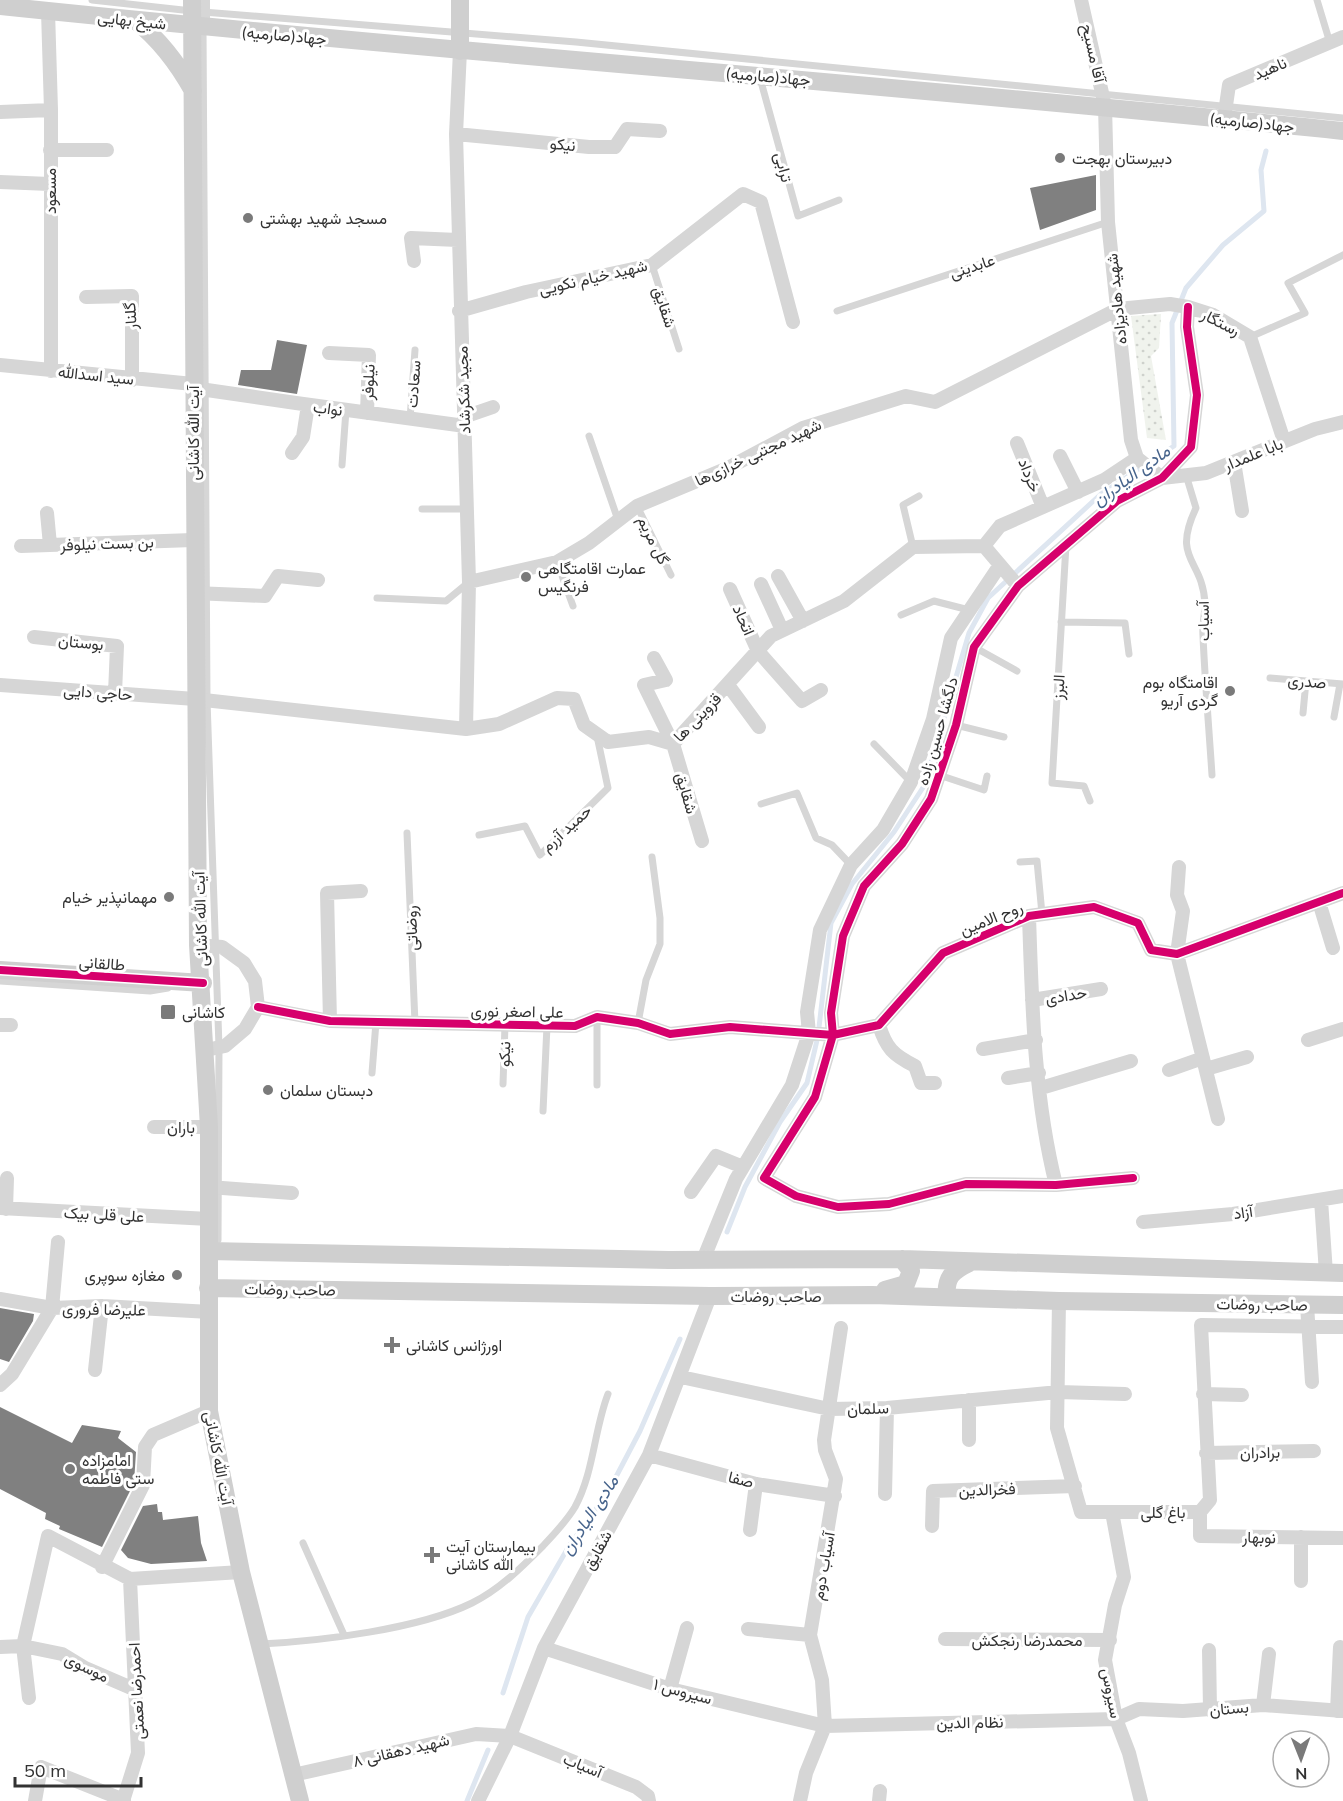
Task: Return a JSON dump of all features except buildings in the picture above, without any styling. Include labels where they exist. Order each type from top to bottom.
[{"type":"main road","points":[[460,0],[460,42]]},
{"type":"main road","name":"شیخ بهایی","points":[[0,6],[136,21],[197,13]]},
{"type":"main road","name":"جهاد(صارمیه)","points":[[197,13],[759,75],[1104,100],[1225,113],[1343,131]]},
{"type":"main road","name":"آیت الله کاشانی","points":[[197,13],[194,93],[200,387],[193,540],[200,593],[207,946],[213,1048],[209,1127],[214,1188],[209,1219],[213,1252],[209,1411],[241,1572],[263,1644],[297,1774],[300,1801]]},
{"type":"main road","points":[[136,21],[161,45],[182,71],[194,93]]},
{"type":"main road","name":"طالقانی","points":[[0,970],[210,984]]},
{"type":"main road","name":"صاحب روضات","points":[[213,1252],[703,1260],[902,1259],[969,1263],[1334,1273]]},
{"type":"main road","points":[[872,1295],[906,1284],[912,1271],[902,1259]]},
{"type":"main road","points":[[947,1297],[946,1283],[954,1270],[969,1263]]},
{"type":"main road","name":"صاحب روضات","points":[[212,1288],[710,1296],[872,1295],[1059,1301],[1343,1305]]},
{"type":"street","name":"آقا مسیح","points":[[1081,0],[1104,100]]},
{"type":"street","name":"مسعود","points":[[48,11],[51,110],[51,371]]},
{"type":"street","name":"ناهید","points":[[1225,113],[1229,85],[1343,37]]},
{"type":"street","name":"مجید شکرشاد","points":[[460,42],[456,134],[459,311],[469,582],[466,729]]},
{"type":"street","name":"شهید هادیزاده","points":[[1104,100],[1108,222],[1131,440],[1137,458]]},
{"type":"street","points":[[0,112],[51,110]]},
{"type":"street","name":"نیکو","points":[[456,134],[589,147],[615,147],[627,129],[660,131]]},
{"type":"street","points":[[50,150],[107,150]]},
{"type":"street","points":[[0,182],[50,184]]},
{"type":"street","name":"شهید خیام نکویی","points":[[459,311],[526,292],[652,265],[742,194],[761,202],[793,322]]},
{"type":"street","points":[[414,261],[411,238],[458,240]]},
{"type":"street","name":"گلنار","points":[[86,297],[132,296],[132,380]]},
{"type":"street","name":"رستگار","points":[[1118,309],[1170,304],[1188,307],[1213,315],[1250,337],[1284,441]]},
{"type":"street","points":[[984,546],[1000,526],[1104,480],[1137,458],[1162,478],[1191,447],[1197,395],[1187,327],[1188,307]]},
{"type":"street","name":"شهید مجتبی خرازی‌ها","points":[[469,582],[557,562],[589,543],[637,506],[728,468],[803,428],[906,396],[935,402],[1118,309]]},
{"type":"street","name":"نیلوفر","points":[[329,353],[369,355],[367,413]]},
{"type":"street","name":"سید اسدالله","points":[[0,365],[200,387]]},
{"type":"street","name":"نواب","points":[[200,387],[410,419],[464,421]]},
{"type":"street","points":[[292,453],[303,437],[308,405]]},
{"type":"street","points":[[464,421],[494,407]]},
{"type":"street","name":"بابا علمدار","points":[[1162,478],[1206,473],[1315,429],[1343,422]]},
{"type":"street","name":"خرداد","points":[[1017,443],[1043,507]]},
{"type":"street","points":[[1060,456],[1078,492]]},
{"type":"street","points":[[1234,462],[1242,511]]},
{"type":"street","name":"دلگشا حسین زاده","points":[[1056,1185],[966,1184],[889,1204],[838,1208],[796,1196],[764,1178],[815,1097],[833,1035],[831,1012],[843,936],[864,886],[902,844],[931,799],[956,725],[974,647],[1018,586],[1117,501],[1162,478]]},
{"type":"street","points":[[47,513],[50,545]]},
{"type":"street","name":"بن بست نیلوفر","points":[[21,546],[193,540]]},
{"type":"street","points":[[912,547],[984,546]]},
{"type":"street","points":[[984,546],[1018,586]]},
{"type":"street","name":"قزوینی ها","points":[[597,734],[608,742],[649,737],[673,744],[771,636],[844,601],[912,547]]},
{"type":"street","name":"دلگشا حسین زاده","points":[[703,1260],[743,1167],[792,1085],[809,1033],[807,1012],[820,930],[851,865],[883,830],[911,782],[933,719],[951,638],[1000,565]]},
{"type":"street","points":[[200,593],[265,596],[278,576],[318,580]]},
{"type":"street","points":[[778,576],[803,621]]},
{"type":"street","points":[[761,585],[782,630]]},
{"type":"street","name":"اتحاد","points":[[730,589],[758,651]]},
{"type":"street","name":"بوستان","points":[[34,637],[117,646],[115,693]]},
{"type":"street","points":[[758,651],[802,701],[821,690]]},
{"type":"street","name":"شقایق","points":[[654,658],[666,680],[644,686],[673,744],[702,841]]},
{"type":"street","name":"حاجی دایی","points":[[0,685],[201,699]]},
{"type":"street","points":[[728,685],[759,728]]},
{"type":"street","points":[[201,699],[466,729],[499,724],[557,698],[574,699],[584,725],[597,734]]},
{"type":"street","points":[[1179,867],[1177,895],[1184,911],[1177,954],[1218,1119]]},
{"type":"street","points":[[330,1021],[327,893],[361,891]]},
{"type":"street","points":[[1177,954],[1343,893]]},
{"type":"street","points":[[1319,902],[1333,948]]},
{"type":"street","name":"روح الامین","points":[[879,1025],[943,953],[1035,915],[1094,907],[1138,923],[1151,950],[1177,954]]},
{"type":"street","points":[[1035,915],[1032,1000],[1047,1149],[1056,1185],[1133,1178]]},
{"type":"street","points":[[207,946],[222,947],[244,963],[255,981],[258,1007],[245,1029],[225,1046],[213,1048]]},
{"type":"street","name":"حدادی","points":[[1032,1000],[1101,989]]},
{"type":"street","name":"علی اصغر نوری","points":[[258,1007],[330,1021],[575,1026],[597,1017],[638,1023],[670,1034],[730,1027],[833,1035]]},
{"type":"street","points":[[833,1035],[879,1025],[885,1045],[915,1066],[921,1083],[935,1083]]},
{"type":"street","points":[[1308,1040],[1343,1029]]},
{"type":"street","points":[[983,1049],[1036,1040]]},
{"type":"street","points":[[1169,1070],[1247,1057]]},
{"type":"street","points":[[1041,1088],[1131,1060]]},
{"type":"street","points":[[1008,1078],[1039,1073]]},
{"type":"street","points":[[792,1085],[815,1097]]},
{"type":"street","name":"باران","points":[[154,1127],[209,1127]]},
{"type":"street","points":[[691,1192],[716,1156],[743,1167]]},
{"type":"street","points":[[3,1208],[7,1178]]},
{"type":"street","points":[[214,1188],[292,1193]]},
{"type":"street","name":"آزاد","points":[[1143,1222],[1233,1214],[1343,1196]]},
{"type":"street","points":[[1321,1200],[1334,1273]]},
{"type":"street","name":"علی قلی بیک","points":[[3,1208],[209,1219]]},
{"type":"street","points":[[0,1386],[12,1374],[52,1308],[58,1242]]},
{"type":"street","name":"شقایق","points":[[478,1801],[510,1736],[544,1648],[649,1455],[681,1377],[710,1296]]},
{"type":"street","name":"علیرضا فروری","points":[[0,1299],[52,1308],[102,1306],[210,1312]]},
{"type":"street","name":"باغ گلی","points":[[1059,1301],[1057,1428],[1081,1512],[1200,1512],[1210,1500],[1201,1325],[1343,1327]]},
{"type":"street","points":[[1307,1305],[1312,1382]]},
{"type":"street","points":[[95,1370],[102,1306]]},
{"type":"street","name":"آسیاب دوم","points":[[800,1801],[806,1773],[825,1726],[822,1680],[810,1635],[835,1496],[835,1469],[825,1450],[824,1440],[841,1328]]},
{"type":"street","name":"سلمان","points":[[681,1377],[829,1409],[887,1408],[1059,1392],[1125,1394]]},
{"type":"street","points":[[1203,1394],[1242,1395]]},
{"type":"street","points":[[969,1400],[969,1440]]},
{"type":"street","points":[[885,1494],[887,1408]]},
{"type":"street","points":[[102,1567],[142,1485],[145,1447],[153,1435],[209,1411]]},
{"type":"street","name":"برادران","points":[[1206,1453],[1314,1451]]},
{"type":"street","name":"صفا","points":[[649,1455],[756,1484],[835,1496]]},
{"type":"street","points":[[750,1530],[756,1484]]},
{"type":"street","name":"فخرالدین","points":[[932,1526],[933,1491],[1075,1486]]},
{"type":"street","name":"سیروس","points":[[1112,1512],[1124,1577],[1115,1605],[1105,1660],[1116,1719],[1129,1753],[1142,1801]]},
{"type":"street","name":"نوبهار","points":[[1200,1512],[1200,1536],[1343,1538]]},
{"type":"street","points":[[29,1698],[23,1647],[48,1536],[130,1580],[241,1572]]},
{"type":"street","points":[[1301,1537],[1301,1581]]},
{"type":"street","name":"احمدرضا نعمتی","points":[[123,1801],[138,1753],[130,1580]]},
{"type":"street","points":[[670,1689],[687,1628]]},
{"type":"street","points":[[748,1629],[810,1635]]},
{"type":"street","name":"محمدرضا رنجکش","points":[[945,1639],[1110,1640]]},
{"type":"street","name":"موسوی","points":[[0,1647],[23,1647],[62,1654],[85,1668],[136,1690]]},
{"type":"street","points":[[1340,1647],[1340,1711]]},
{"type":"street","name":"سیروس ۱","points":[[544,1648],[670,1689],[825,1726]]},
{"type":"street","points":[[1209,1650],[1210,1710]]},
{"type":"street","points":[[1263,1704],[1269,1654]]},
{"type":"street","name":"بستان","points":[[1116,1719],[1138,1709],[1210,1710],[1263,1704],[1340,1711]]},
{"type":"street","name":"نظام الدین","points":[[825,1726],[1116,1719]]},
{"type":"street","name":"شهید دهقانی ۸","points":[[297,1774],[476,1734],[510,1736]]},
{"type":"street","name":"آسیاب","points":[[510,1736],[636,1787],[648,1796],[649,1801]]},
{"type":"street","points":[[35,1801],[41,1767],[123,1801]]},
{"type":"lane","name":"شیخ بهایی","points":[[93,0],[197,13]]},
{"type":"lane","points":[[1317,0],[1329,42]]},
{"type":"lane","name":"آیت الله کاشانی","points":[[197,13],[200,593]]},
{"type":"lane","name":"جهاد(صارمیه)","points":[[460,42],[1104,100]]},
{"type":"lane","name":"ترابی","points":[[759,75],[798,216],[839,200]]},
{"type":"lane","name":"جهاد(صارمیه)","points":[[1225,113],[1343,118]]},
{"type":"lane","name":"عابدینی","points":[[837,311],[1108,222]]},
{"type":"lane","points":[[1250,337],[1305,313],[1288,282],[1343,255]]},
{"type":"lane","name":"شقایق","points":[[652,265],[679,349]]},
{"type":"lane","name":"سعادت","points":[[410,419],[415,350]]},
{"type":"lane","points":[[342,465],[346,410]]},
{"type":"lane","points":[[589,436],[618,520]]},
{"type":"lane","name":"آسیاب","points":[[1186,475],[1197,508],[1186,530],[1187,555],[1201,578],[1205,603],[1203,633],[1212,775]]},
{"type":"lane","points":[[912,547],[903,505],[919,496]]},
{"type":"lane","name":"گل مریم","points":[[637,506],[671,575]]},
{"type":"lane","points":[[422,508],[467,509]]},
{"type":"lane","name":"البرز","points":[[1066,543],[1052,783],[1084,786],[1090,801]]},
{"type":"lane","points":[[557,562],[573,606]]},
{"type":"lane","points":[[377,598],[446,601],[469,582]]},
{"type":"lane","points":[[901,615],[934,601],[969,610]]},
{"type":"lane","points":[[1061,622],[1125,623],[1129,654]]},
{"type":"lane","points":[[974,647],[1017,671]]},
{"type":"lane","name":"صدری","points":[[1270,678],[1342,684]]},
{"type":"lane","points":[[1303,714],[1306,681]]},
{"type":"lane","points":[[1334,717],[1342,684]]},
{"type":"lane","points":[[956,725],[1004,736]]},
{"type":"lane","name":"حمید آزرم","points":[[479,835],[525,826],[540,855],[608,788],[597,734]]},
{"type":"lane","points":[[874,744],[911,782]]},
{"type":"lane","points":[[939,775],[984,790],[987,776]]},
{"type":"lane","points":[[761,804],[797,793],[816,838],[832,845],[851,865]]},
{"type":"lane","name":"روضاتی","points":[[407,833],[415,1023]]},
{"type":"lane","points":[[638,1023],[646,980],[660,944],[660,918],[652,857]]},
{"type":"lane","points":[[1020,862],[1036,861],[1035,915]]},
{"type":"lane","name":"طالقانی","points":[[0,981],[150,991],[210,984]]},
{"type":"lane","points":[[597,1017],[597,1085]]},
{"type":"lane","points":[[372,1073],[375,1022]]},
{"type":"lane","name":"نیکو","points":[[503,1084],[505,1025]]},
{"type":"lane","points":[[543,1111],[547,1026]]},
{"type":"lane","name":"آیت الله کاشانی","points":[[213,1048],[213,1252]]},
{"type":"lane","name":"آیت الله کاشانی","points":[[212,1288],[215,1411],[228,1495],[263,1644]]},
{"type":"lane","points":[[263,1644],[344,1635],[431,1619],[473,1602],[510,1578],[567,1521],[576,1505],[586,1481],[608,1394]]},
{"type":"lane","points":[[303,1543],[344,1635]]},
{"type":"lane","name":"آیت الله کاشانی","points":[[297,1774],[308,1801]]},
{"type":"shaded area","points":[[1161,314],[1159,348],[1151,356],[1166,440],[1147,438],[1131,316]]},
{"type":"waterway","name":"مادی الیادران","points":[[727,1232],[745,1187],[780,1122],[807,1083],[818,1036],[831,923],[852,884],[894,832],[924,786],[969,633],[988,598],[1101,494],[1174,446],[1172,323],[1186,288],[1223,245],[1264,211],[1261,170],[1266,151]]},
{"type":"waterway","name":"مادی الیادران","points":[[503,1693],[528,1617],[569,1546],[607,1494],[640,1431],[680,1339]]},
{"type":"waterway","name":"مادی الیادران","points":[[467,1801],[488,1750]]},
{"type":"cycle path","points":[[1133,1178],[1056,1185],[966,1184],[889,1204],[838,1207],[796,1196],[764,1178],[815,1097],[833,1035],[831,1013],[843,936],[864,886],[902,844],[931,799],[956,725],[974,647],[1018,586],[1117,501],[1162,478],[1191,447],[1197,395],[1187,327],[1188,307]]},
{"type":"cycle path","points":[[258,1007],[330,1021],[575,1026],[597,1017],[638,1023],[670,1034],[730,1027],[833,1035],[879,1025],[943,953],[1029,916],[1094,907],[1138,923],[1151,950],[1177,954],[1343,893]]},
{"type":"cycle path","points":[[0,970],[203,983]]},
{"type":"place","name":"دبیرستان بهجت","points":[[1060,158]]},
{"type":"place","name":"مسجد شهید بهشتی","points":[[248,218]]},
{"type":"place","name":"عمارت اقامتگاهی فرنگیس","points":[[526,577]]},
{"type":"place","name":"اقامتگاه بوم گردی آریو","points":[[1230,691]]},
{"type":"place","name":"مهمانپذیر خیام","points":[[169,897]]},
{"type":"place","name":"کاشانی","points":[[168,1012]]},
{"type":"place","name":"دبستان سلمان","points":[[268,1090]]},
{"type":"place","name":"مغازه سوپری","points":[[177,1275]]},
{"type":"place","name":"اورژانس کاشانی","points":[[392,1345]]},
{"type":"place","name":"امامزاده ستی فاطمه","points":[[70,1469]]},
{"type":"place","name":"بیمارستان آیت الله کاشانی","points":[[432,1555]]}]
